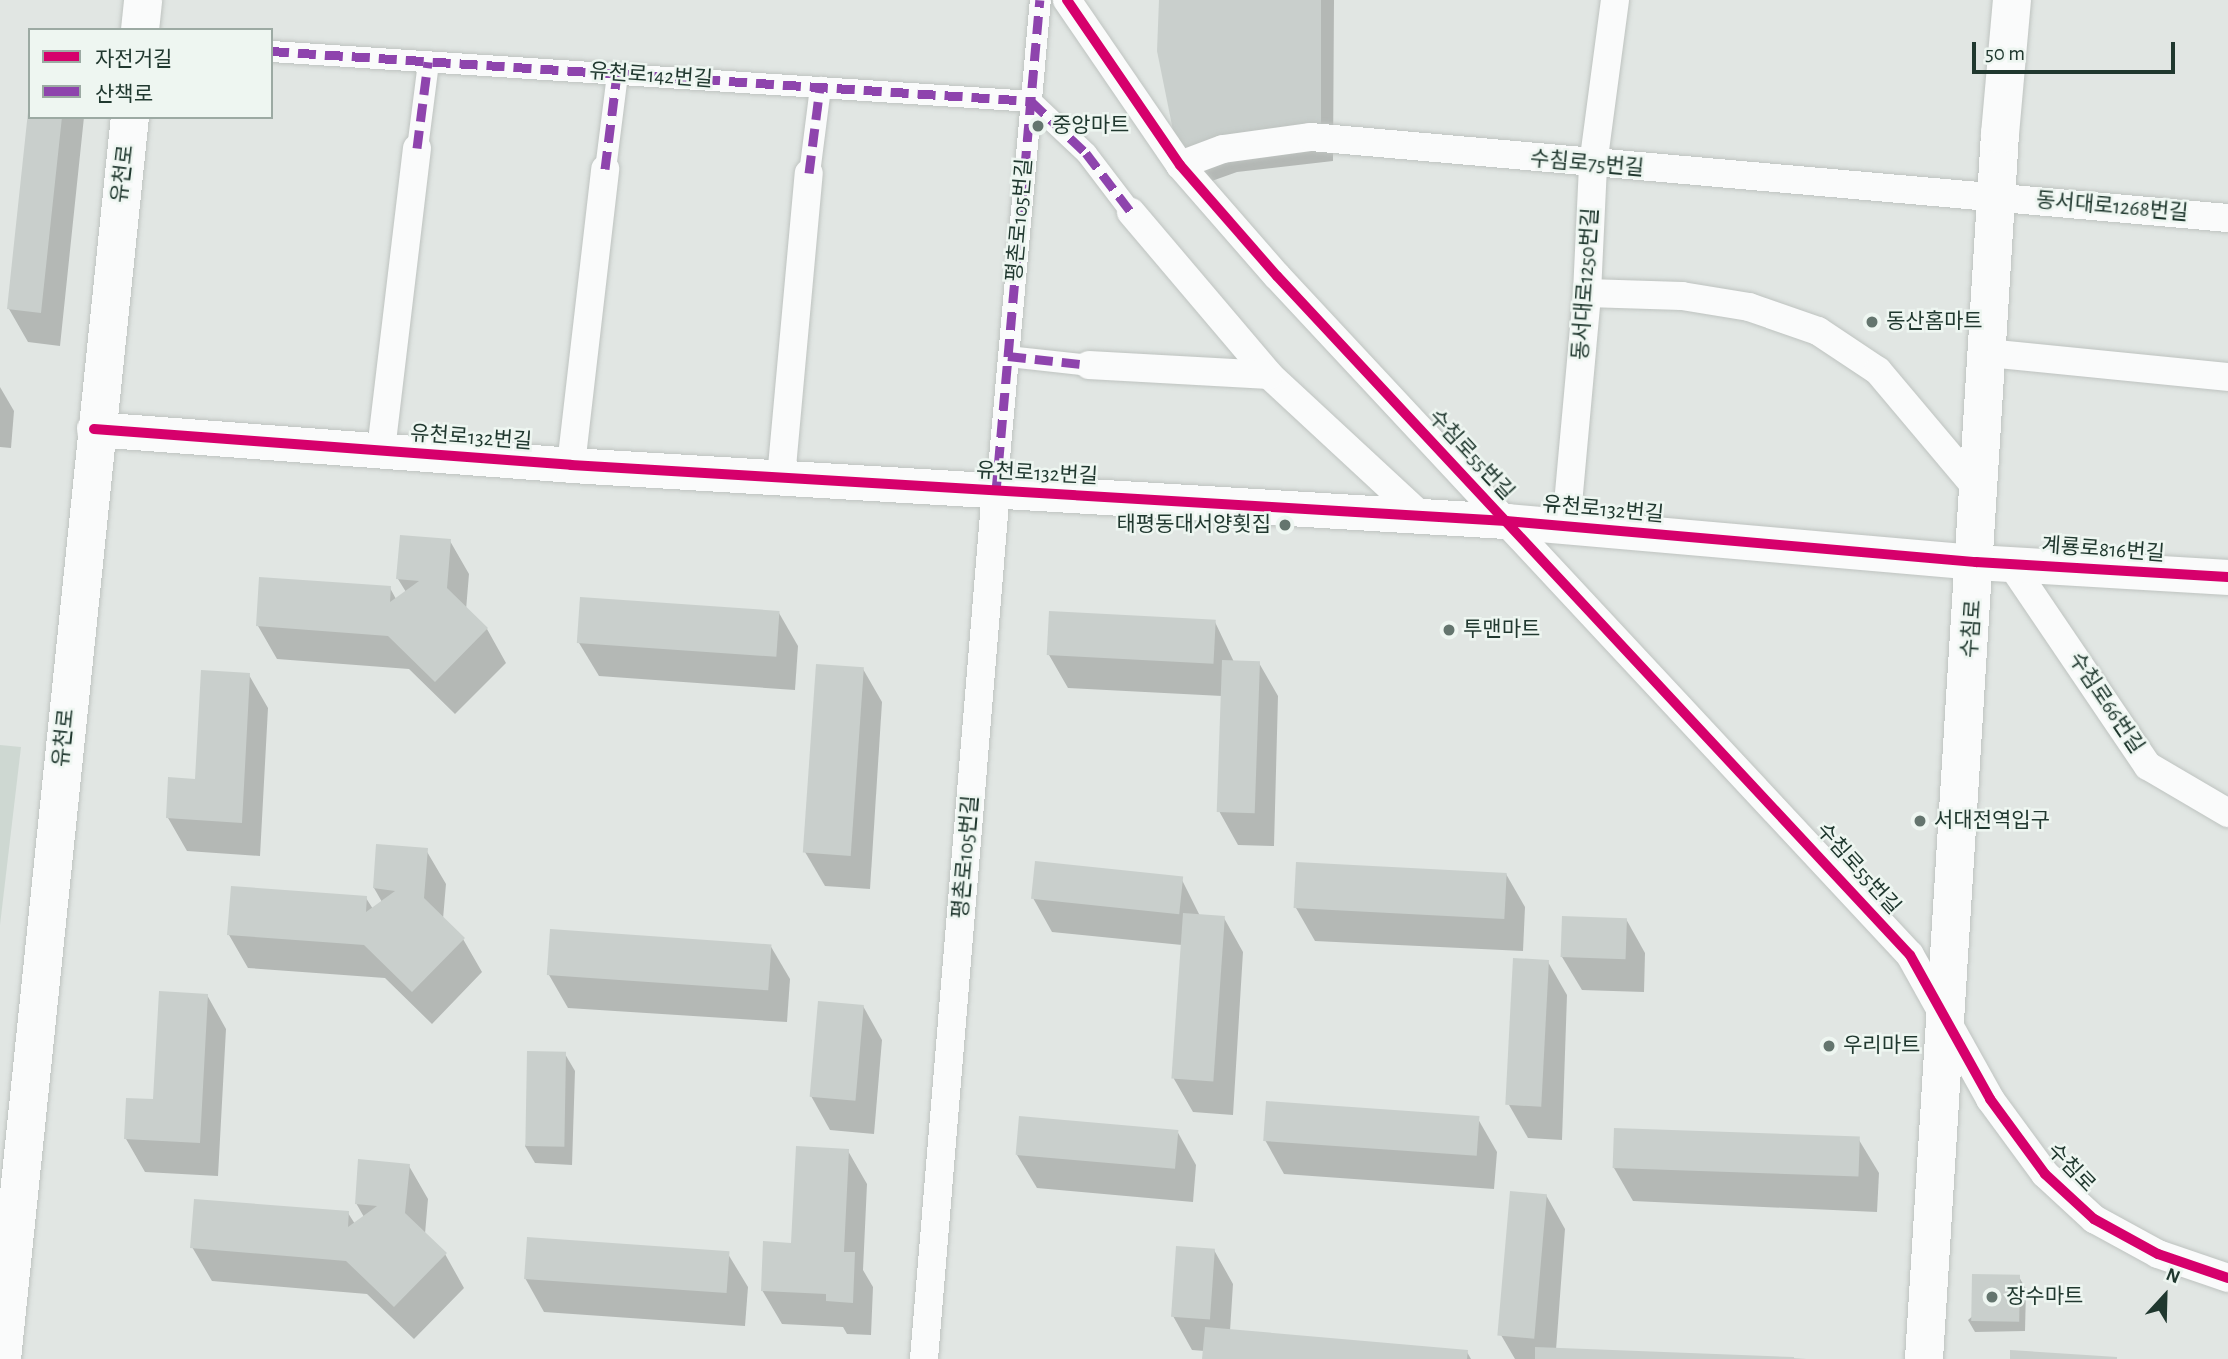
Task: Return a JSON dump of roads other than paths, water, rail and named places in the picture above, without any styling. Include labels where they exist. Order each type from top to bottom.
[{"type":"main road","points":[[140,28],[143,0]]},
{"type":"main road","name":"수침로","points":[[1924,1359],[1945,1017],[1994,563],[1980,492],[1997,196],[2012,0]]},
{"type":"main road","name":"유천로","points":[[2,1359],[94,429],[130,119]]},
{"type":"street","name":"평촌로105번길","points":[[924,1359],[1040,0]]},
{"type":"street","name":"수침로55번길","points":[[1067,0],[1180,165],[1277,276],[1910,955],[1945,1017]]},
{"type":"street","name":"동서대로1250번길","points":[[1566,526],[1587,293],[1593,165],[1615,0]]},
{"type":"street","name":"유천로142번길","points":[[273,51],[1031,101]]},
{"type":"street","name":"유천로132번길","points":[[381,450],[428,62]]},
{"type":"street","points":[[571,465],[617,74]]},
{"type":"street","points":[[781,478],[809,173],[820,87]]},
{"type":"street","points":[[1031,101],[1086,153],[1131,212],[1269,375],[1421,516]]},
{"type":"street","name":"수침로75번길","points":[[1180,165],[1223,149],[1311,137],[1593,165],[1997,196]]},
{"type":"street","name":"동서대로1268번길","points":[[1997,196],[2228,218]]},
{"type":"street","points":[[1587,293],[1682,296],[1749,307],[1818,331],[1878,371],[1980,492]]},
{"type":"street","points":[[1988,354],[2228,377]]},
{"type":"street","points":[[1008,355],[1089,365],[1269,375]]},
{"type":"street","name":"유천로132번길","points":[[94,429],[571,465],[1506,521],[1994,563]]},
{"type":"street","name":"계룡로816번길","points":[[1994,563],[2228,577]]},
{"type":"street","name":"수침로66번길","points":[[1994,563],[2148,766],[2228,813]]},
{"type":"street","name":"수침로","points":[[1945,1017],[1990,1099],[2045,1174],[2094,1219],[2158,1254],[2228,1278]]},
{"type":"place","name":"중앙마트","points":[[1038,126]]},
{"type":"place","name":"동산홈마트","points":[[1872,322]]},
{"type":"place","name":"태평동대서양횟집","points":[[1285,525]]},
{"type":"place","name":"투맨마트","points":[[1449,630]]},
{"type":"place","name":"서대전역입구","points":[[1920,821]]},
{"type":"place","name":"우리마트","points":[[1829,1046]]},
{"type":"place","name":"장수마트","points":[[1992,1297]]}]
